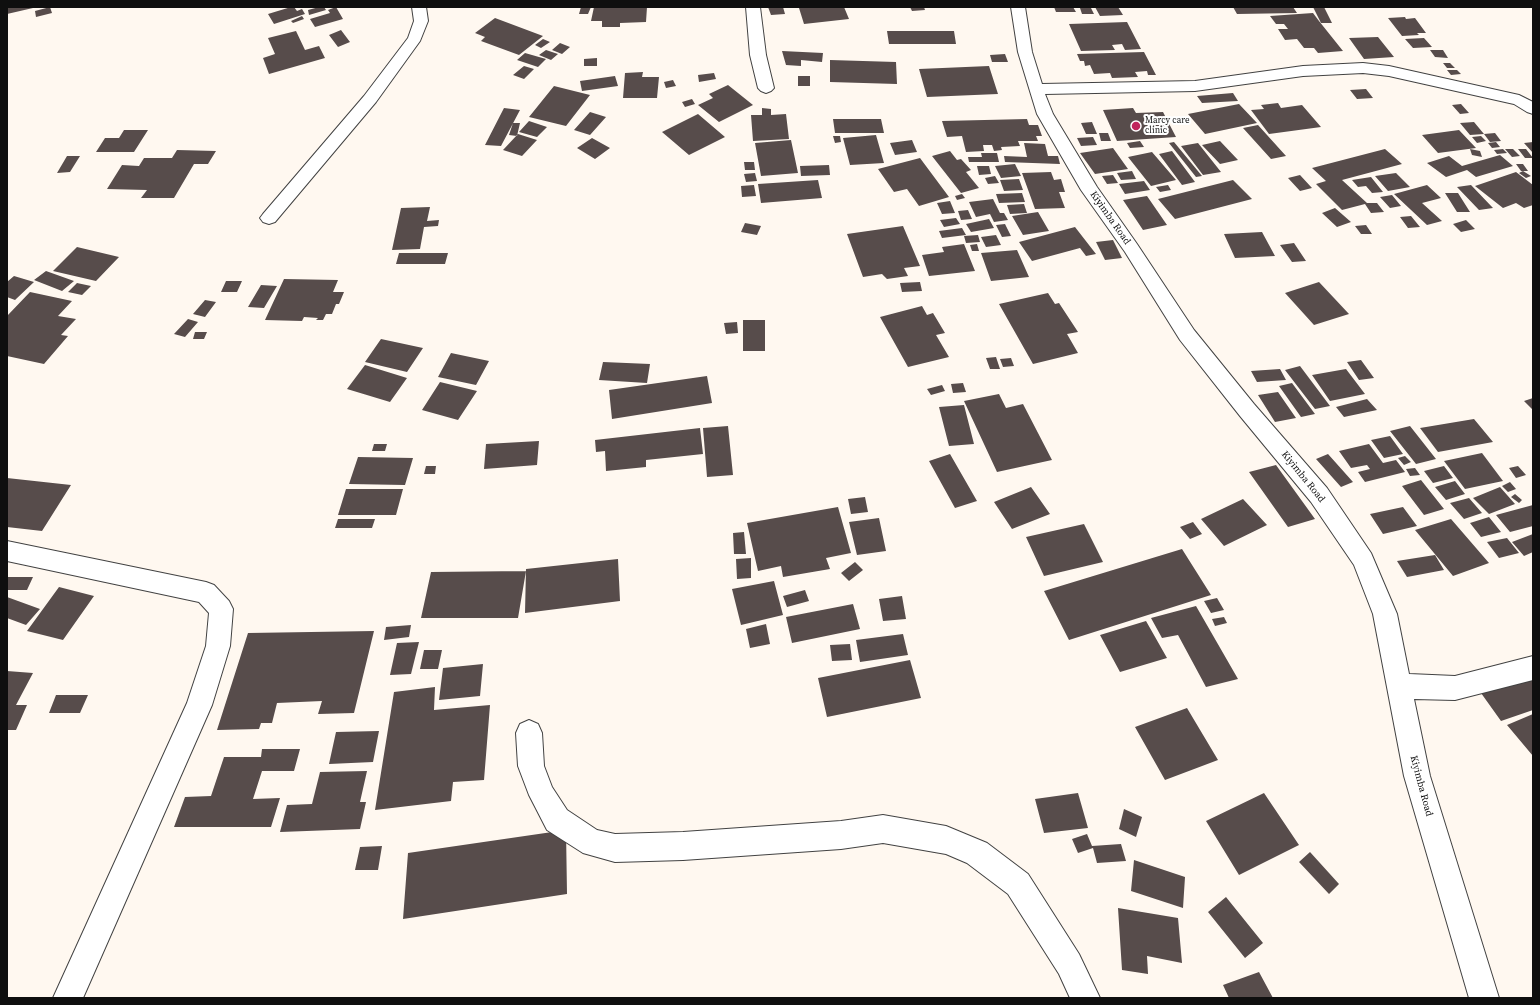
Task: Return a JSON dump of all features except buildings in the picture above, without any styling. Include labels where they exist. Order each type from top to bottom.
[{"type":"street","points":[[269,218],[370,99],[415,38],[421,21],[419,7]]},
{"type":"street","points":[[753,7],[758,55],[766,88]]},
{"type":"street","name":"Kiyimba Road","points":[[1018,7],[1025,52],[1036,89],[1046,114],[1090,190],[1131,248],[1187,335],[1247,410],[1319,495],[1363,560],[1385,614],[1417,776],[1484,998]]},
{"type":"street","points":[[1036,89],[1195,86],[1303,70],[1363,68],[1389,71],[1526,99],[1533,109]]},
{"type":"street","points":[[7,551],[206,593],[221,608],[218,646],[199,705],[68,998]]},
{"type":"street","points":[[1399,686],[1456,688],[1533,668]]},
{"type":"street","points":[[529,733],[531,766],[542,795],[557,820],[593,844],[615,848],[683,846],[841,835],[883,829],[946,840],[977,853],[1018,884],[1069,964],[1085,998]]},
{"type":"place","name":"Marcy care clinic","points":[[1136,126]]}]
